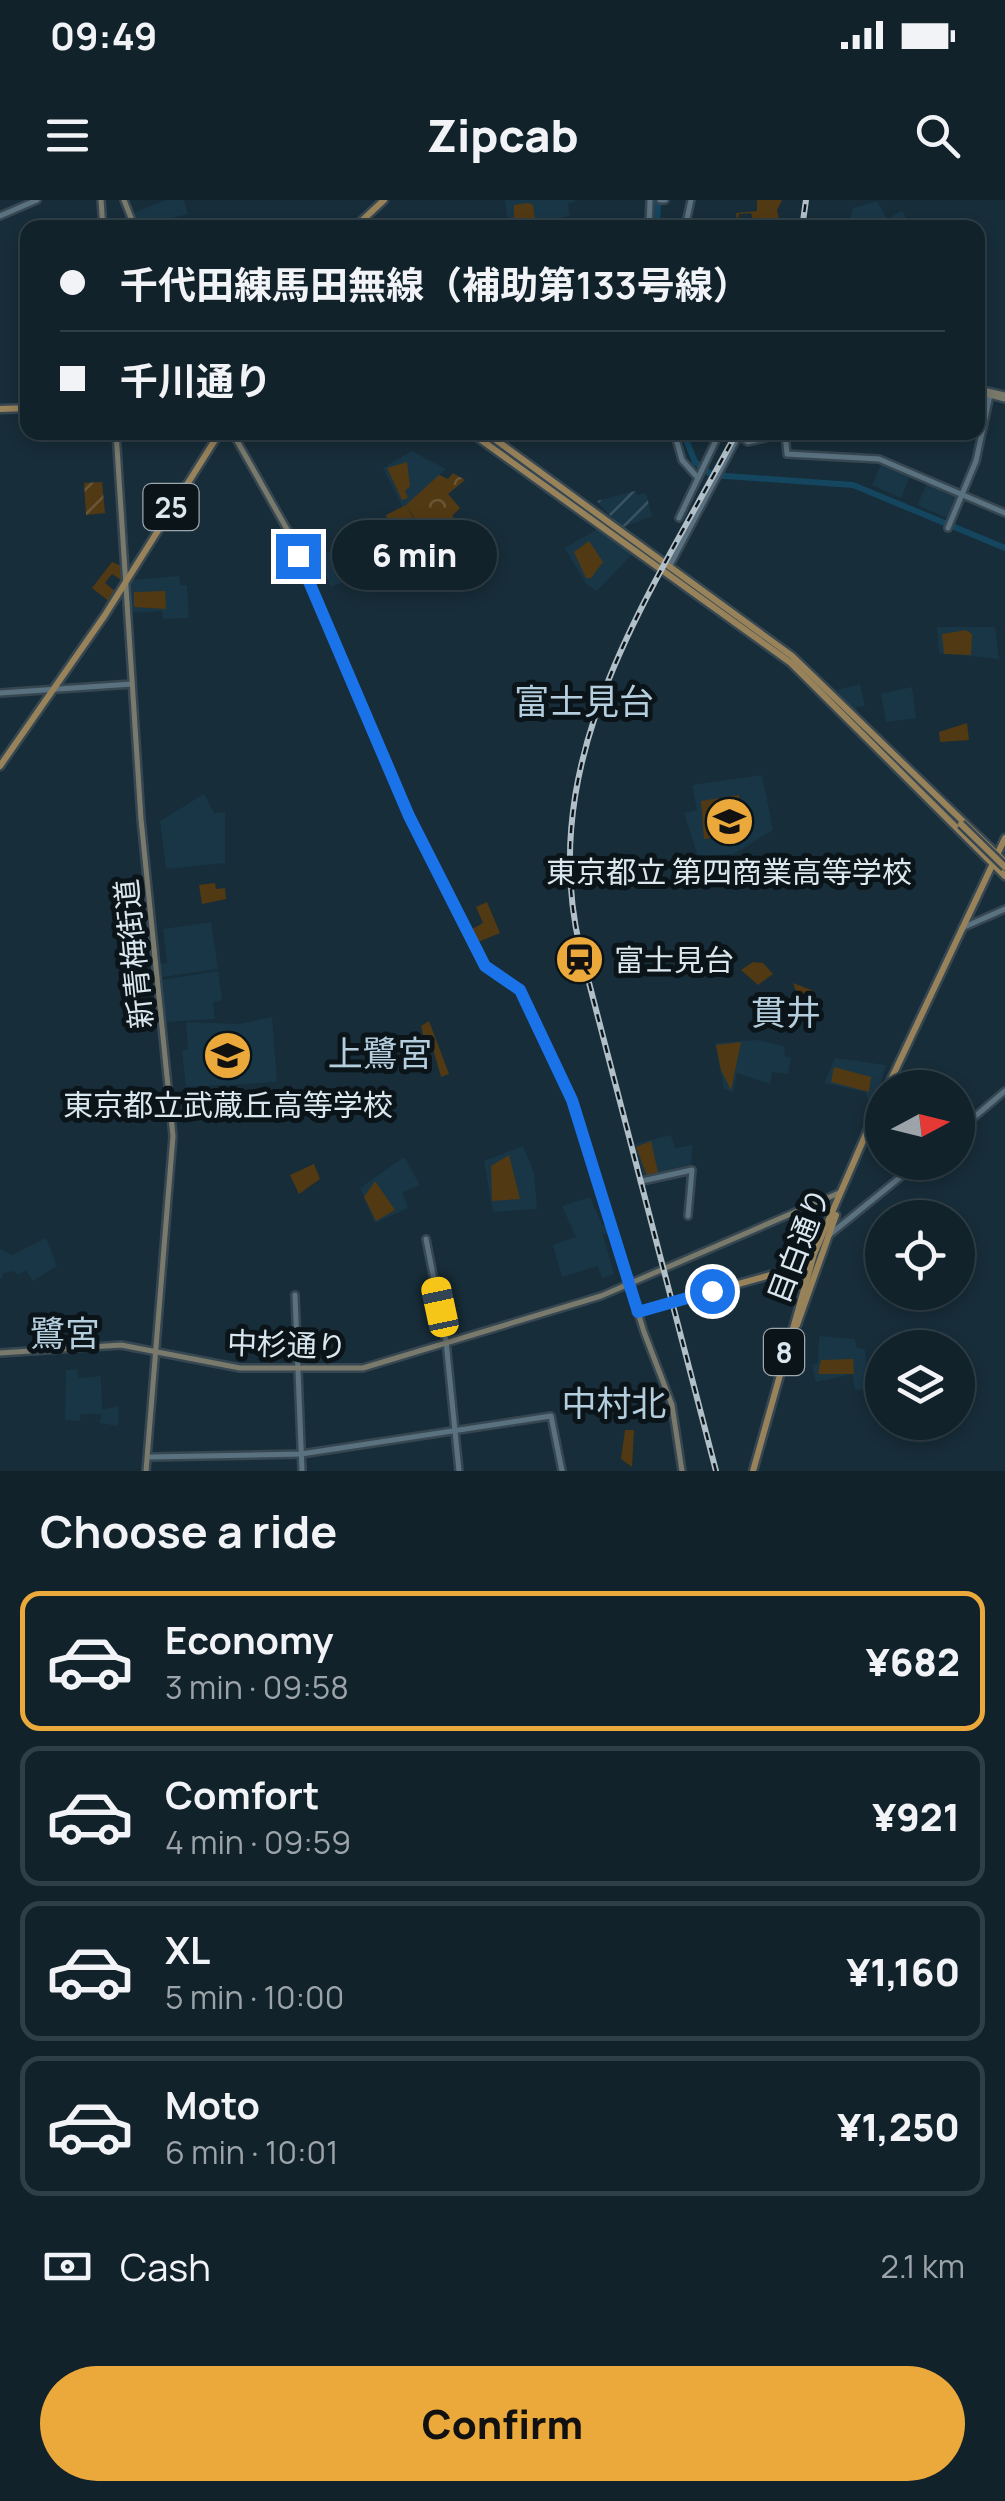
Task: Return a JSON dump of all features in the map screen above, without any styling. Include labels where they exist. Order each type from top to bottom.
[{"type":"main road","points":[[363,220],[384,200]]},
{"type":"main road","points":[[985,392],[1005,397]]},
{"type":"main road","name":"新青梅街道","points":[[117,440],[132,684],[173,1136],[146,1471]]},
{"type":"main road","name":"25","points":[[0,766],[126,584],[215,440]]},
{"type":"main road","points":[[237,440],[288,531],[409,816],[485,966],[520,990],[572,1100],[638,1312],[672,1405],[682,1471]]},
{"type":"main road","points":[[484,440],[791,663],[928,794]]},
{"type":"main road","points":[[486,440],[495,446]]},
{"type":"main road","points":[[496,440],[792,656],[1001,866]]},
{"type":"main road","points":[[891,756],[928,794]]},
{"type":"main road","points":[[943,809],[1001,866]]},
{"type":"main road","points":[[943,809],[1001,866]]},
{"type":"main road","points":[[943,809],[988,846],[1001,866]]},
{"type":"main road","points":[[965,927],[1001,866],[1004,844],[988,846]]},
{"type":"main road","points":[[897,1070],[965,927],[989,880],[1001,866]]},
{"type":"main road","name":"目白通り","points":[[755,1471],[813,1264],[865,1137]]},
{"type":"main road","name":"目白通り","points":[[825,1235],[865,1144]]},
{"type":"main road","name":"中杉通り","points":[[0,1353],[122,1345],[158,1355],[242,1368],[363,1368],[629,1284],[842,1192]]},
{"type":"main road","points":[[638,1312],[813,1264]]},
{"type":"street","points":[[0,216],[37,200]]},
{"type":"street","points":[[985,420],[990,393]]},
{"type":"street","points":[[676,440],[684,464],[701,472]]},
{"type":"street","points":[[679,518],[716,440]]},
{"type":"street","points":[[670,566],[736,440]]},
{"type":"street","points":[[788,440],[786,454],[879,459],[1005,513]]},
{"type":"street","points":[[949,525],[978,457],[981,440]]},
{"type":"street","points":[[0,693],[132,684]]},
{"type":"street","points":[[965,927],[1005,909]]},
{"type":"street","points":[[975,1116],[1005,1091]]},
{"type":"street","points":[[642,1181],[692,1170],[688,1216]]},
{"type":"street","points":[[825,1235],[896,1180]]},
{"type":"street","points":[[426,1239],[446,1341],[459,1471]]},
{"type":"street","points":[[295,1294],[302,1471]]},
{"type":"street","points":[[150,1457],[301,1454],[551,1416],[562,1471]]},
{"type":"shaded area","points":[[166,200],[184,200],[188,214],[165,220],[136,220],[133,213]]},
{"type":"shaded area","points":[[505,200],[575,200],[568,203],[570,216],[508,220]]},
{"type":"shaded area","points":[[877,201],[887,219],[902,211],[907,220],[849,220],[853,208]]},
{"type":"shaded area","points":[[412,451],[446,469],[403,508],[383,468]]},
{"type":"shaded area","points":[[882,462],[911,474],[901,498],[872,485]]},
{"type":"shaded area","points":[[928,482],[958,496],[949,519],[917,505]]},
{"type":"shaded area","points":[[635,491],[637,495],[646,493],[652,516],[621,528],[597,501]]},
{"type":"shaded area","points":[[601,527],[634,552],[597,591],[586,584],[565,548]]},
{"type":"shaded area","points":[[361,534],[371,558],[356,565],[360,575],[331,587],[323,568],[308,575],[304,565]]},
{"type":"shaded area","points":[[179,576],[180,585],[187,585],[189,618],[163,619],[162,611],[131,613],[131,580]]},
{"type":"shaded area","points":[[937,627],[995,627],[999,659],[939,653]]},
{"type":"shaded area","points":[[860,684],[865,706],[856,707],[858,716],[836,690]]},
{"type":"shaded area","points":[[912,687],[916,718],[886,722],[881,694]]},
{"type":"shaded area","name":"東京都立 第四商業高等学校","points":[[762,775],[773,830],[734,854],[698,857],[684,813],[697,810],[692,785]]},
{"type":"shaded area","points":[[204,794],[214,813],[225,812],[225,863],[166,869],[160,821]]},
{"type":"shaded area","points":[[211,922],[218,969],[162,977],[160,964],[167,963],[163,929]]},
{"type":"shaded area","points":[[218,971],[222,1000],[213,1002],[215,1019],[166,1022],[162,980]]},
{"type":"shaded area","name":"東京都立武蔵丘高等学校","points":[[272,1017],[277,1082],[186,1087],[182,1051],[188,1049],[186,1022],[239,1024]]},
{"type":"shaded area","points":[[758,1040],[784,1046],[785,1056],[791,1058],[788,1074],[772,1072],[770,1084],[737,1073],[733,1092],[724,1089],[715,1043]]},
{"type":"shaded area","points":[[835,1058],[886,1065],[885,1070],[865,1070],[865,1092],[824,1083]]},
{"type":"shaded area","points":[[671,1135],[675,1148],[693,1145],[691,1165],[644,1177],[634,1144]]},
{"type":"shaded area","points":[[523,1146],[534,1173],[537,1209],[493,1212],[484,1161]]},
{"type":"shaded area","points":[[404,1157],[420,1185],[402,1193],[408,1208],[375,1223],[360,1188]]},
{"type":"shaded area","points":[[590,1197],[602,1225],[607,1224],[609,1233],[603,1235],[614,1274],[602,1278],[598,1266],[562,1277],[553,1245],[576,1237],[562,1206]]},
{"type":"shaded area","points":[[46,1238],[57,1266],[33,1281],[26,1270],[18,1275],[14,1271],[4,1273],[0,1280],[0,1249],[12,1255]]},
{"type":"shaded area","points":[[819,1336],[855,1339],[856,1347],[865,1350],[865,1389],[855,1390],[852,1374],[816,1382],[812,1365],[818,1363]]},
{"type":"shaded area","points":[[77,1369],[79,1378],[101,1376],[102,1410],[119,1406],[118,1426],[99,1423],[102,1414],[81,1414],[80,1421],[65,1420],[66,1370]]},
{"type":"green space","points":[[757,200],[782,200],[777,210],[779,220],[753,220],[751,213],[739,214],[736,220],[736,213],[757,211]]},
{"type":"green space","points":[[514,205],[533,205],[535,220],[514,220]]},
{"type":"green space","points":[[407,462],[410,486],[405,491],[408,498],[402,500],[387,468]]},
{"type":"green space","points":[[453,473],[465,480],[448,494],[460,508],[452,516],[464,531],[438,554],[406,505],[439,475],[448,479]]},
{"type":"green space","points":[[102,482],[105,513],[86,515],[84,483]]},
{"type":"green space","points":[[406,505],[417,524],[407,529],[403,523],[392,528],[389,524],[364,534],[360,528],[387,519],[386,515]]},
{"type":"green space","points":[[589,541],[603,562],[591,578],[586,578],[574,552]]},
{"type":"green space","points":[[112,562],[121,566],[121,580],[112,574],[105,583],[116,592],[110,602],[92,588]]},
{"type":"green space","points":[[165,591],[166,609],[134,607],[134,592]]},
{"type":"green space","points":[[966,630],[972,634],[971,655],[944,654],[942,634]]},
{"type":"green space","points":[[967,723],[969,740],[940,742],[939,732]]},
{"type":"green space","points":[[739,795],[743,833],[704,839],[701,801]]},
{"type":"green space","points":[[215,883],[216,889],[225,888],[226,899],[202,904],[199,885]]},
{"type":"green space","points":[[487,902],[500,933],[478,942],[472,929],[483,923],[476,907]]},
{"type":"green space","points":[[753,962],[763,963],[773,974],[758,985],[741,970]]},
{"type":"green space","points":[[793,983],[814,991],[818,1011],[801,1005]]},
{"type":"green space","points":[[429,1021],[449,1074],[441,1077],[430,1038],[424,1038],[421,1026]]},
{"type":"green space","points":[[741,1042],[731,1090],[721,1070],[716,1045]]},
{"type":"green space","points":[[834,1067],[865,1075],[865,1091],[831,1082]]},
{"type":"green space","points":[[651,1141],[658,1172],[647,1176],[636,1147]]},
{"type":"green space","points":[[509,1155],[520,1199],[492,1201],[491,1166]]},
{"type":"green space","points":[[314,1164],[320,1179],[299,1194],[290,1175]]},
{"type":"green space","points":[[375,1181],[395,1210],[376,1221],[364,1197]]},
{"type":"green space","points":[[853,1359],[854,1374],[818,1374],[821,1360]]},
{"type":"green space","points":[[625,1430],[634,1430],[632,1467],[621,1459]]},
{"type":"waterway","points":[[657,220],[658,200]]},
{"type":"waterway","points":[[686,440],[695,462],[712,475],[853,485],[1005,548]]},
{"type":"tunnel","points":[[491,440],[507,452]]},
{"type":"tunnel","points":[[514,460],[638,549]]},
{"type":"railway","points":[[803,220],[806,200]]},
{"type":"railway","points":[[716,1471],[580,948],[570,877],[573,809],[587,743],[609,679],[637,616],[733,440]]},
{"type":"place","name":"東京都立 第四商業高等学校","points":[[729,822]]},
{"type":"place","name":"富士見台","points":[[579,959]]},
{"type":"place","name":"東京都立武蔵丘高等学校","points":[[228,1055]]},
{"type":"district","name":"富士見台","points":[[584,701]]},
{"type":"district","name":"貫井","points":[[786,1012]]},
{"type":"district","name":"上鷺宮","points":[[380,1053]]},
{"type":"district","name":"鷺宮","points":[[65,1333]]},
{"type":"district","name":"中村北","points":[[614,1403]]},
{"type":"route","points":[[298,556],[409,816],[460,910],[485,966],[520,990],[572,1100],[638,1312],[712,1291]]}]
